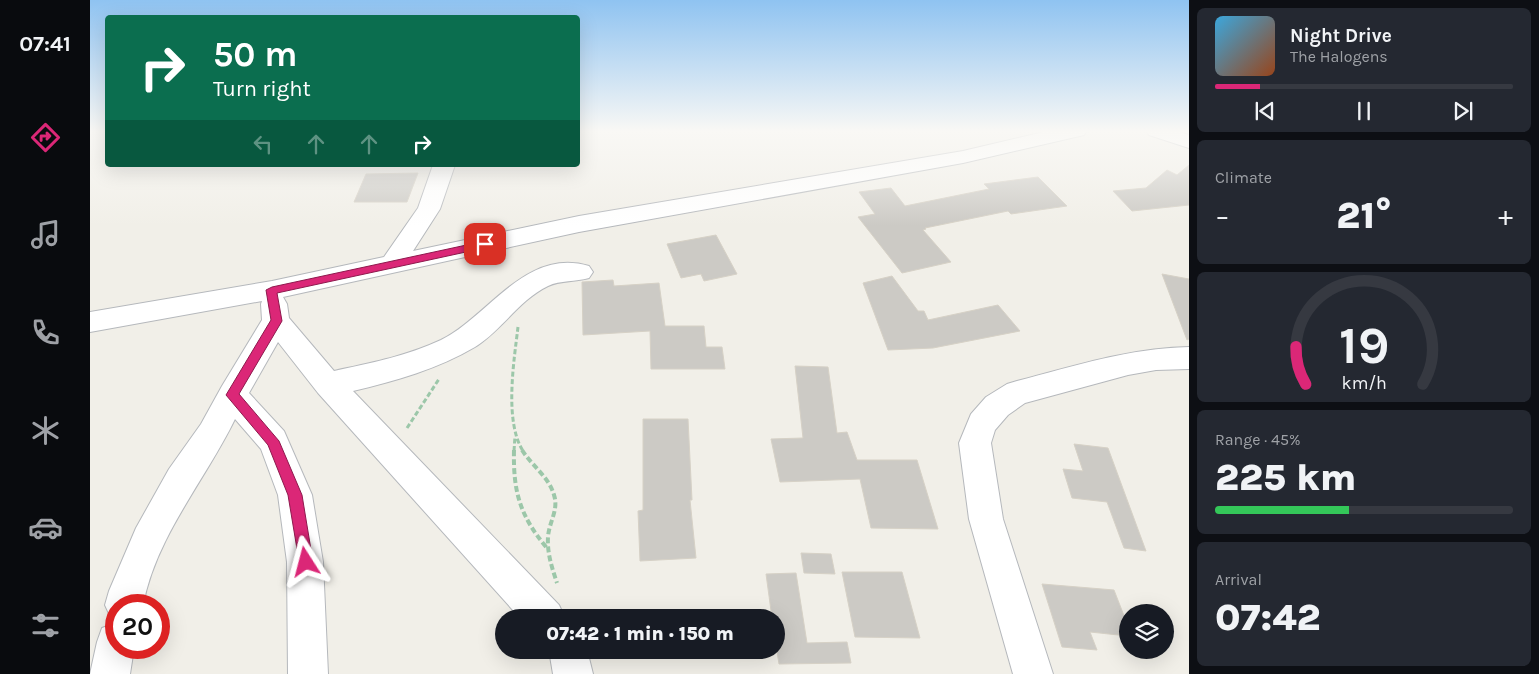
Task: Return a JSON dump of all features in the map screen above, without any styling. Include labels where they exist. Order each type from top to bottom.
[{"type":"street","points":[[90,322],[274,306],[392,264],[579,224],[932,162]]},
{"type":"street","points":[[392,264],[429,209],[443,167]]},
{"type":"street","points":[[328,384],[379,373],[415,362],[453,346],[480,330],[525,287],[537,279],[560,273],[580,272]]},
{"type":"street","points":[[274,306],[328,384],[538,609]]},
{"type":"street","points":[[126,594],[148,540],[180,480],[212,434],[274,306]]},
{"type":"street","points":[[1033,674],[986,519],[975,443],[982,423],[998,406],[1017,393],[1128,364],[1156,359],[1189,358]]},
{"type":"street","points":[[232,395],[273,441],[295,495],[306,562],[308,674]]},
{"type":"street","points":[[110,674],[113,659]]},
{"type":"street","points":[[570,659],[573,674]]},
{"type":"path","points":[[515,297],[519,322],[514,386],[515,432],[513,472],[516,494],[532,531],[548,548]]},
{"type":"path","points":[[390,451],[418,414],[439,378],[453,346]]},
{"type":"path","points":[[515,432],[520,446],[540,469],[556,498],[548,536],[548,548],[558,588]]},
{"type":"building","points":[[1189,165],[1189,205],[1132,211],[1113,191],[1146,188],[1167,170],[1177,175]]},
{"type":"building","points":[[418,173],[407,202],[354,202],[366,174]]},
{"type":"building","points":[[1038,177],[1067,206],[1011,214],[1008,211],[925,228],[923,230],[951,262],[902,273],[858,217],[875,214],[859,192],[891,188],[905,206],[989,189],[984,184]]},
{"type":"building","points":[[716,235],[737,274],[704,281],[701,274],[681,278],[667,244]]},
{"type":"building","points":[[1162,274],[1189,279],[1189,339],[1187,340]]},
{"type":"building","points":[[892,276],[918,311],[924,311],[928,320],[998,305],[1020,331],[933,348],[888,350],[863,283]]},
{"type":"building","points":[[613,280],[614,286],[659,283],[665,326],[704,326],[706,347],[722,347],[725,369],[651,369],[650,331],[583,335],[582,282]]},
{"type":"building","points":[[795,366],[828,367],[837,433],[847,432],[857,460],[917,460],[938,529],[871,528],[860,479],[780,482],[771,439],[803,438]]},
{"type":"building","points":[[643,419],[688,419],[692,500],[690,500],[696,558],[640,561],[638,511],[643,510]]},
{"type":"building","points":[[1074,444],[1108,448],[1146,551],[1124,548],[1107,502],[1072,498],[1063,469],[1083,471]]},
{"type":"building","points":[[801,553],[831,554],[835,574],[804,573]]},
{"type":"building","points":[[842,572],[902,572],[920,638],[855,637]]},
{"type":"building","points":[[796,573],[807,643],[847,642],[851,663],[779,664],[778,659],[785,659],[785,609],[771,609],[766,574]]},
{"type":"building","points":[[1042,584],[1114,590],[1119,604],[1119,635],[1090,632],[1097,650],[1062,647]]},
{"type":"route","points":[[306,562],[295,495],[273,441],[232,395],[276,321],[272,290],[485,244]]}]
